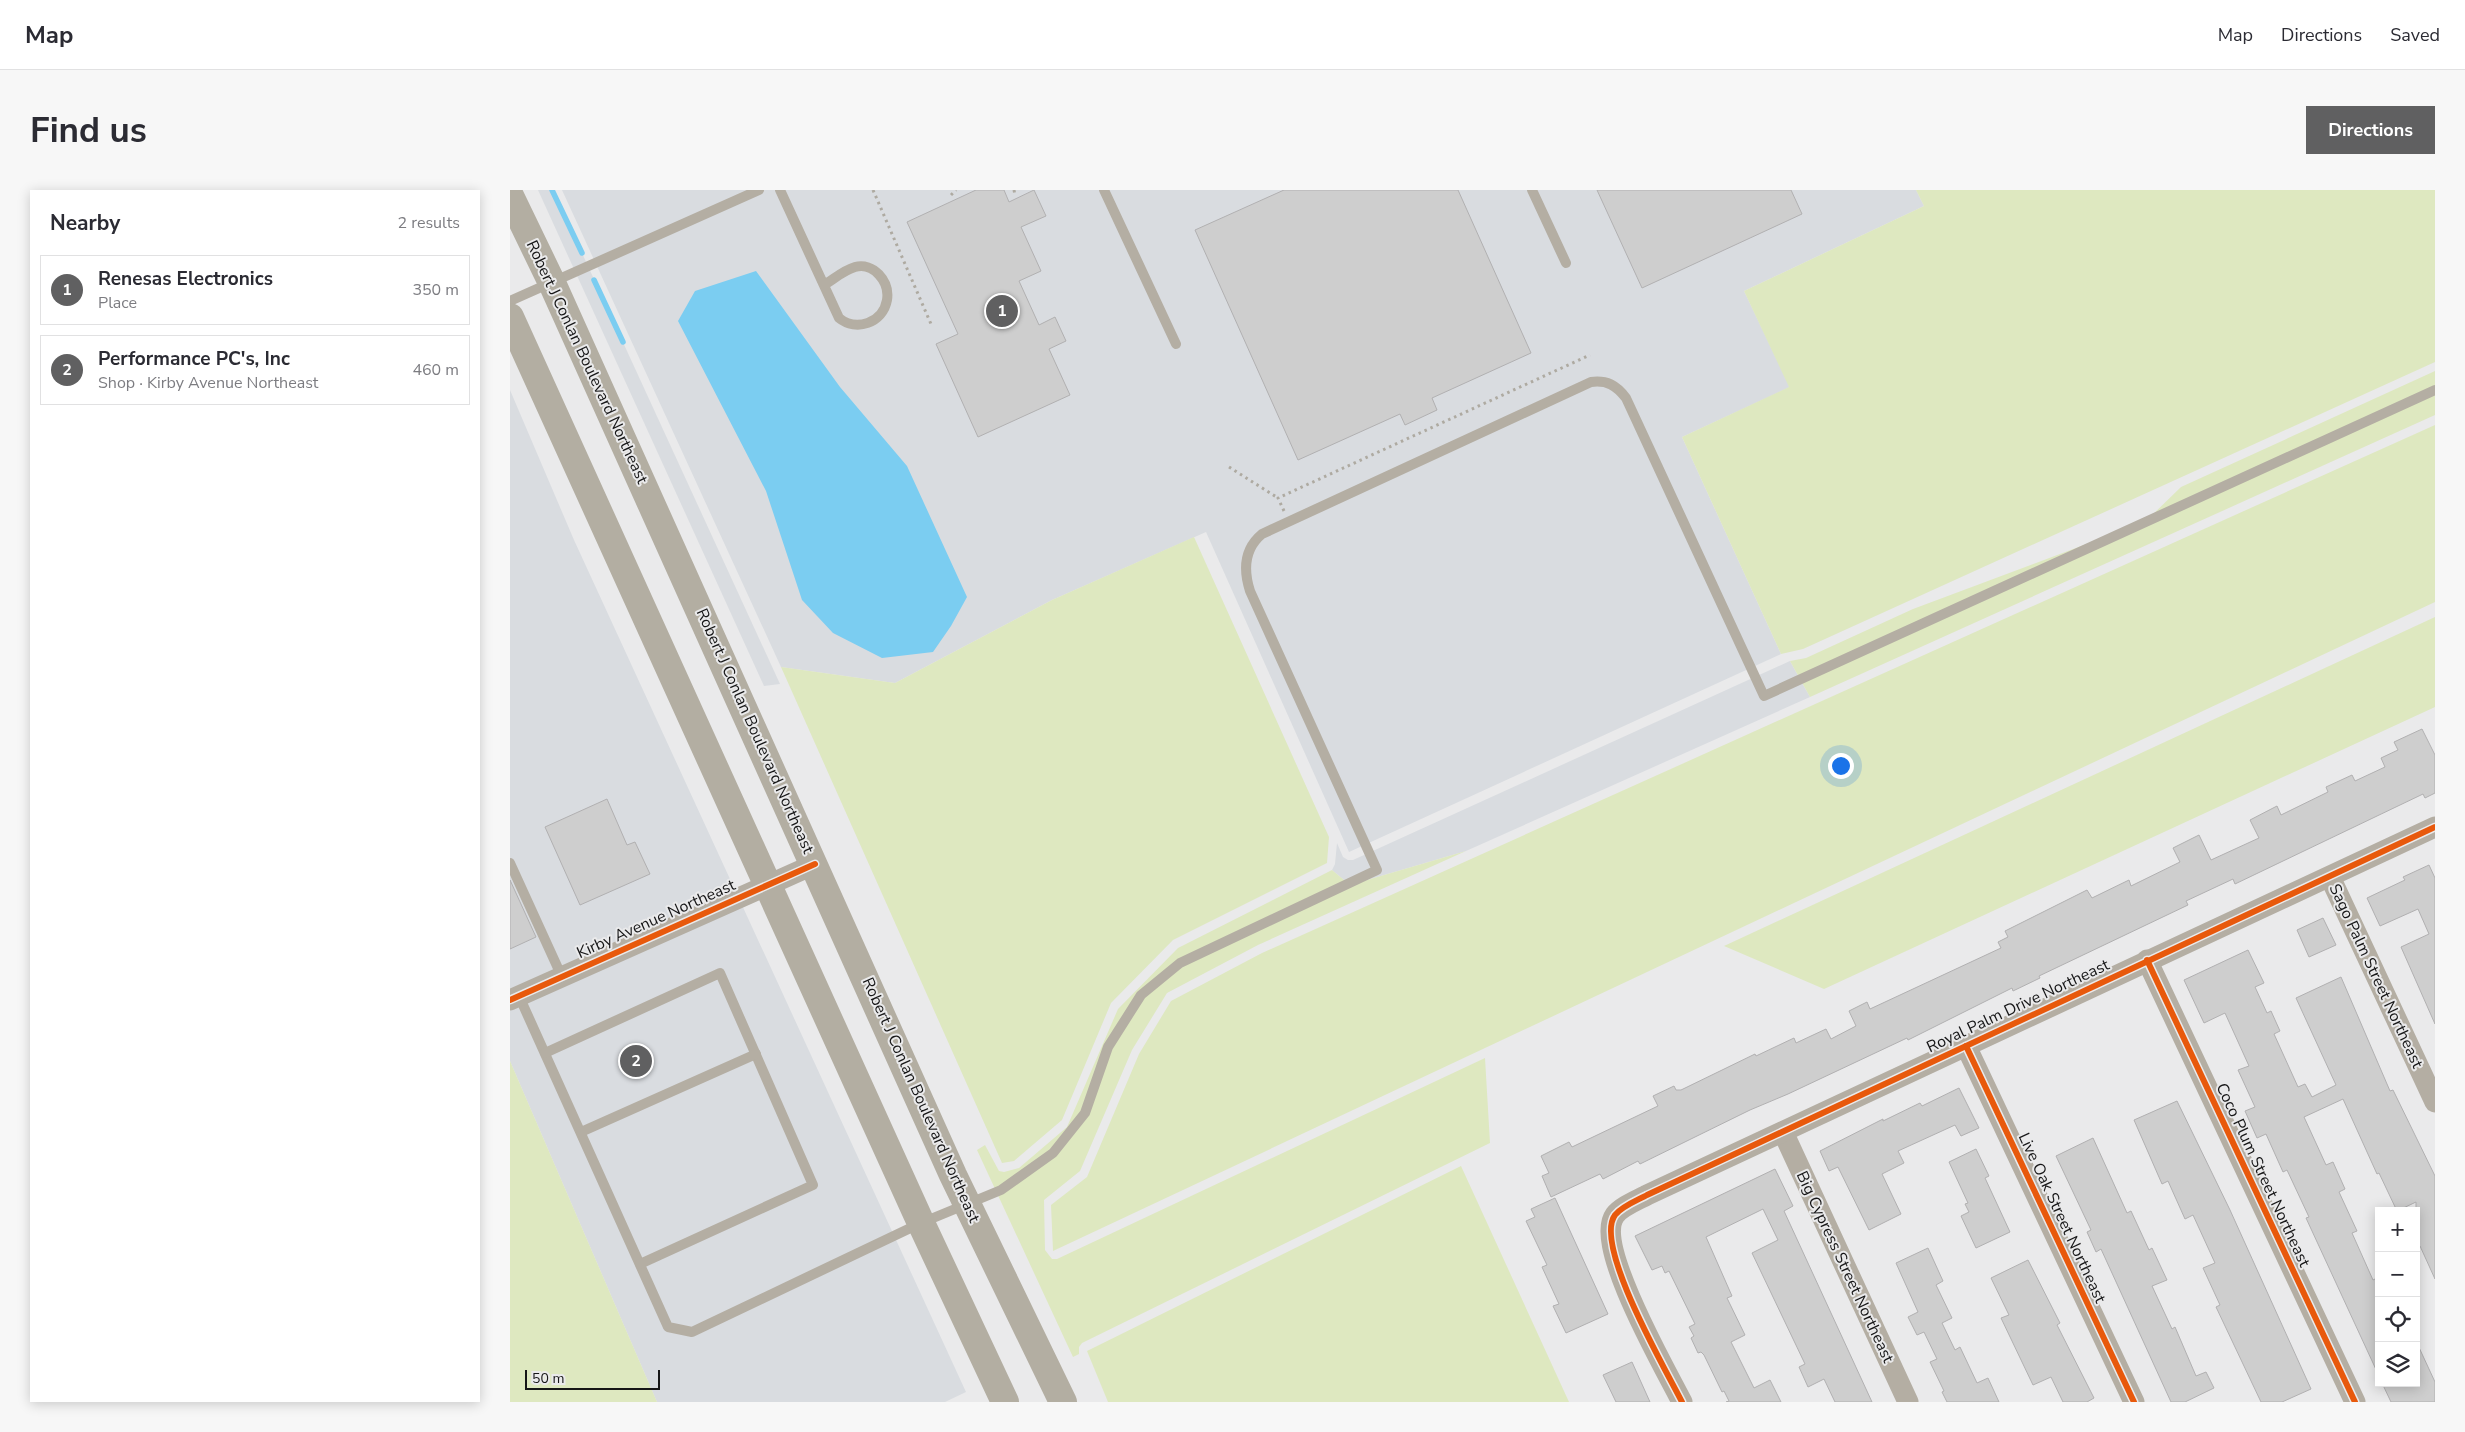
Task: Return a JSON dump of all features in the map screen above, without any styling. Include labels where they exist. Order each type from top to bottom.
[{"type":"main road","name":"Robert J Conlan Boulevard Northeast","points":[[510,196],[552,282],[815,864],[966,1204],[1063,1402]]},
{"type":"main road","points":[[510,317],[921,1223],[1005,1402]]},
{"type":"street","name":"Royal Palm Drive Northeast","points":[[1682,1402],[1624,1285],[1612,1250],[1610,1230],[1615,1215],[1647,1194],[2435,827]]},
{"type":"street","name":"Kirby Avenue Northeast","points":[[515,998],[815,864]]},
{"type":"street","name":"Sago Palm Street Northeast","points":[[2330,877],[2435,1102]]},
{"type":"street","name":"Coco Plum Street Northeast","points":[[2146,960],[2355,1402]]},
{"type":"street","name":"Live Oak Street Northeast","points":[[1966,1046],[2134,1402]]},
{"type":"street","name":"Big Cypress Street Northeast","points":[[1783,1132],[1908,1402]]},
{"type":"lane","points":[[510,301],[759,190]]},
{"type":"lane","points":[[780,190],[839,318],[858,326],[875,319],[882,312],[887,299],[881,275],[872,268],[857,266],[824,285]]},
{"type":"lane","points":[[1104,190],[1176,344]]},
{"type":"lane","points":[[1532,190],[1566,263]]},
{"type":"lane","points":[[515,998],[545,1053],[668,1326],[692,1332],[921,1223],[1001,1190],[1053,1153],[1086,1112],[1108,1047],[1142,995],[1180,963],[1377,870],[1250,592],[1246,578],[1247,556],[1255,540],[1262,534],[1591,382],[1609,383],[1626,398],[1764,696],[2435,390]]},
{"type":"lane","points":[[510,863],[562,977]]},
{"type":"lane","points":[[545,1053],[720,973],[813,1185],[640,1264]]},
{"type":"lane","points":[[581,1132],[756,1054]]},
{"type":"path","points":[[873,190],[931,324]]},
{"type":"path","points":[[951,195],[956,190]]},
{"type":"path","points":[[1014,190],[1015,195]]},
{"type":"path","points":[[1278,498],[1590,355]]},
{"type":"path","points":[[1229,467],[1278,498],[1288,521]]},
{"type":"shaded area","points":[[538,190],[553,190],[780,684],[764,686]]},
{"type":"shaded area","points":[[562,190],[1916,190],[1924,206],[1744,291],[1790,387],[1682,437],[1781,654],[1349,852],[1206,532],[1052,600],[895,683],[781,667]]},
{"type":"shaded area","points":[[510,390],[574,540],[966,1392],[945,1402],[657,1402],[510,1061]]},
{"type":"shaded area","points":[[1790,661],[1810,697],[1466,851],[1350,885],[1332,870],[1335,864],[1337,843],[1343,857],[1353,860]]},
{"type":"green space","points":[[1916,190],[2435,190],[2435,362],[1803,649],[1781,654],[1682,437],[1789,387],[1744,291],[1924,206]]},
{"type":"green space","points":[[2435,371],[2435,415],[1810,697],[1790,661],[1806,658],[1913,609],[2145,522],[2181,487]]},
{"type":"green space","points":[[2435,425],[2435,602],[1053,1251],[1051,1205],[1087,1177],[1139,1054],[1171,1001],[1262,953]]},
{"type":"green space","points":[[1194,537],[1329,837],[1327,863],[1173,940],[1111,1003],[1062,1120],[1014,1161],[1002,1163],[781,667],[895,683],[1052,600]]},
{"type":"green space","points":[[2435,617],[2435,707],[1824,989],[1724,946]]},
{"type":"green space","points":[[1466,851],[1258,945],[1167,993],[1132,1050],[1080,1171],[1044,1200],[1045,1250],[1052,1259],[1057,1259],[1485,1058],[1490,1143],[1082,1343],[1079,1347],[1079,1354],[1073,1357],[977,1150],[985,1145],[999,1171],[1004,1172],[1019,1168],[1067,1127],[1118,1009],[1178,948],[1332,870],[1350,885]]},
{"type":"green space","points":[[510,1061],[657,1402],[510,1402]]},
{"type":"green space","points":[[1461,1166],[1569,1402],[1108,1402],[1087,1351]]},
{"type":"water","points":[[756,271],[840,387],[907,466],[967,597],[951,626],[933,652],[882,658],[833,633],[802,600],[766,491],[678,321],[695,291]]},
{"type":"building","points":[[976,190],[1004,190],[1009,202],[1034,190],[1046,216],[1021,227],[1041,271],[1019,281],[1039,325],[1055,317],[1066,341],[1049,349],[1070,395],[978,437],[936,344],[958,334],[907,222]]},
{"type":"building","points":[[1284,190],[1458,190],[1531,353],[1432,398],[1437,410],[1405,425],[1400,414],[1298,460],[1195,230]]},
{"type":"building","points":[[1597,190],[1791,190],[1802,214],[1642,288]]},
{"type":"building","points":[[2422,729],[2435,755],[2435,793],[2425,798],[2423,794],[2235,884],[2233,879],[2186,901],[2188,905],[2039,976],[2040,978],[2013,991],[2012,988],[1908,1040],[1907,1038],[1750,1110],[1640,1164],[1638,1161],[1603,1179],[1600,1174],[1551,1197],[1542,1176],[1549,1173],[1541,1156],[1569,1142],[1572,1147],[1658,1106],[1653,1096],[1674,1086],[1676,1090],[1681,1090],[1755,1054],[1756,1056],[1794,1038],[1796,1043],[1826,1029],[1831,1039],[1856,1026],[1849,1011],[1867,1002],[1870,1009],[2001,948],[1998,942],[2008,937],[2005,931],[2087,890],[2092,898],[2129,880],[2131,886],[2180,862],[2173,848],[2199,835],[2211,860],[2259,838],[2250,820],[2277,806],[2281,815],[2328,792],[2326,787],[2352,775],[2355,781],[2385,767],[2381,758],[2398,750],[2394,742]]},
{"type":"building","points":[[607,799],[627,845],[635,842],[650,874],[580,905],[545,827]]},
{"type":"building","points":[[2429,865],[2435,878],[2435,1024],[2401,947],[2429,934],[2418,909],[2380,926],[2367,898],[2405,880],[2403,877]]},
{"type":"building","points":[[510,880],[536,937],[510,949]]},
{"type":"building","points":[[2323,918],[2336,945],[2309,957],[2297,930]]},
{"type":"building","points":[[2248,950],[2264,983],[2255,987],[2267,1013],[2271,1011],[2280,1031],[2274,1034],[2298,1087],[2305,1084],[2312,1097],[2336,1085],[2296,998],[2341,977],[2390,1091],[2393,1090],[2435,1176],[2435,1279],[2420,1246],[2420,1207],[2416,1207],[2416,1202],[2405,1207],[2395,1207],[2379,1173],[2377,1174],[2343,1099],[2304,1117],[2326,1165],[2333,1162],[2345,1189],[2339,1192],[2357,1231],[2352,1233],[2373,1280],[2375,1279],[2375,1367],[2306,1218],[2309,1217],[2287,1170],[2283,1172],[2266,1134],[2257,1138],[2245,1111],[2255,1107],[2238,1070],[2249,1066],[2225,1013],[2204,1023],[2184,980]]},
{"type":"building","points":[[1959,1088],[1979,1128],[1961,1136],[1955,1125],[1898,1151],[1904,1163],[1882,1174],[1901,1214],[1869,1230],[1838,1167],[1829,1171],[1820,1151],[1883,1119],[1883,1121],[1920,1103],[1922,1106]]},
{"type":"building","points":[[2177,1101],[2230,1210],[2311,1389],[2282,1402],[2261,1402],[2216,1307],[2220,1305],[2203,1268],[2215,1263],[2193,1215],[2185,1219],[2168,1181],[2162,1184],[2134,1120]]},
{"type":"building","points":[[2093,1138],[2127,1213],[2131,1211],[2149,1250],[2152,1248],[2167,1280],[2152,1286],[2172,1329],[2175,1327],[2196,1376],[2206,1372],[2214,1388],[2185,1402],[2171,1402],[2101,1249],[2096,1252],[2087,1232],[2091,1230],[2056,1156]]},
{"type":"building","points":[[1976,1149],[1989,1176],[1985,1178],[2010,1232],[1976,1248],[1961,1216],[1969,1212],[1965,1204],[1968,1203],[1949,1162]]},
{"type":"building","points":[[1775,1169],[1793,1206],[1784,1211],[1872,1402],[1835,1402],[1824,1379],[1808,1387],[1799,1367],[1805,1364],[1752,1253],[1778,1240],[1763,1209],[1706,1237],[1732,1296],[1727,1298],[1745,1335],[1731,1342],[1754,1388],[1770,1380],[1781,1402],[1726,1402],[1729,1401],[1724,1391],[1722,1392],[1704,1355],[1701,1352],[1698,1353],[1691,1338],[1694,1336],[1689,1327],[1695,1324],[1669,1271],[1665,1273],[1662,1266],[1652,1270],[1635,1236]]},
{"type":"building","points":[[1555,1198],[1608,1314],[1566,1333],[1553,1306],[1559,1304],[1542,1267],[1547,1265],[1526,1221],[1535,1217],[1531,1209]]},
{"type":"building","points":[[1928,1248],[1943,1281],[1936,1285],[1952,1318],[1942,1323],[1955,1350],[1960,1347],[1977,1383],[1988,1378],[1999,1402],[1947,1402],[1942,1392],[1944,1391],[1930,1362],[1937,1359],[1924,1332],[1917,1335],[1908,1317],[1918,1312],[1896,1263]]},
{"type":"building","points":[[2028,1260],[2060,1323],[2057,1325],[2094,1398],[2087,1402],[2063,1402],[2051,1377],[2033,1385],[2001,1318],[2009,1315],[1991,1278]]},
{"type":"building","points":[[2420,1350],[2435,1382],[2435,1402],[2391,1402],[2384,1387],[2420,1387]]},
{"type":"building","points":[[1632,1362],[1650,1402],[1616,1402],[1603,1375]]},
{"type":"waterway","points":[[552,190],[582,253]]},
{"type":"waterway","points":[[594,280],[623,342]]},
{"type":"cycle path","points":[[1682,1402],[1648,1337],[1622,1279],[1614,1252],[1611,1230],[1615,1215],[1622,1209],[1647,1195],[2435,827]]},
{"type":"cycle path","points":[[510,1000],[815,864]]},
{"type":"cycle path","points":[[2147,960],[2355,1402]]},
{"type":"cycle path","points":[[1966,1046],[2134,1402]]},
{"type":"place","name":"Renesas Electronics","points":[[1002,311]]},
{"type":"place","name":"Performance PC's, Inc","points":[[636,1061]]}]
